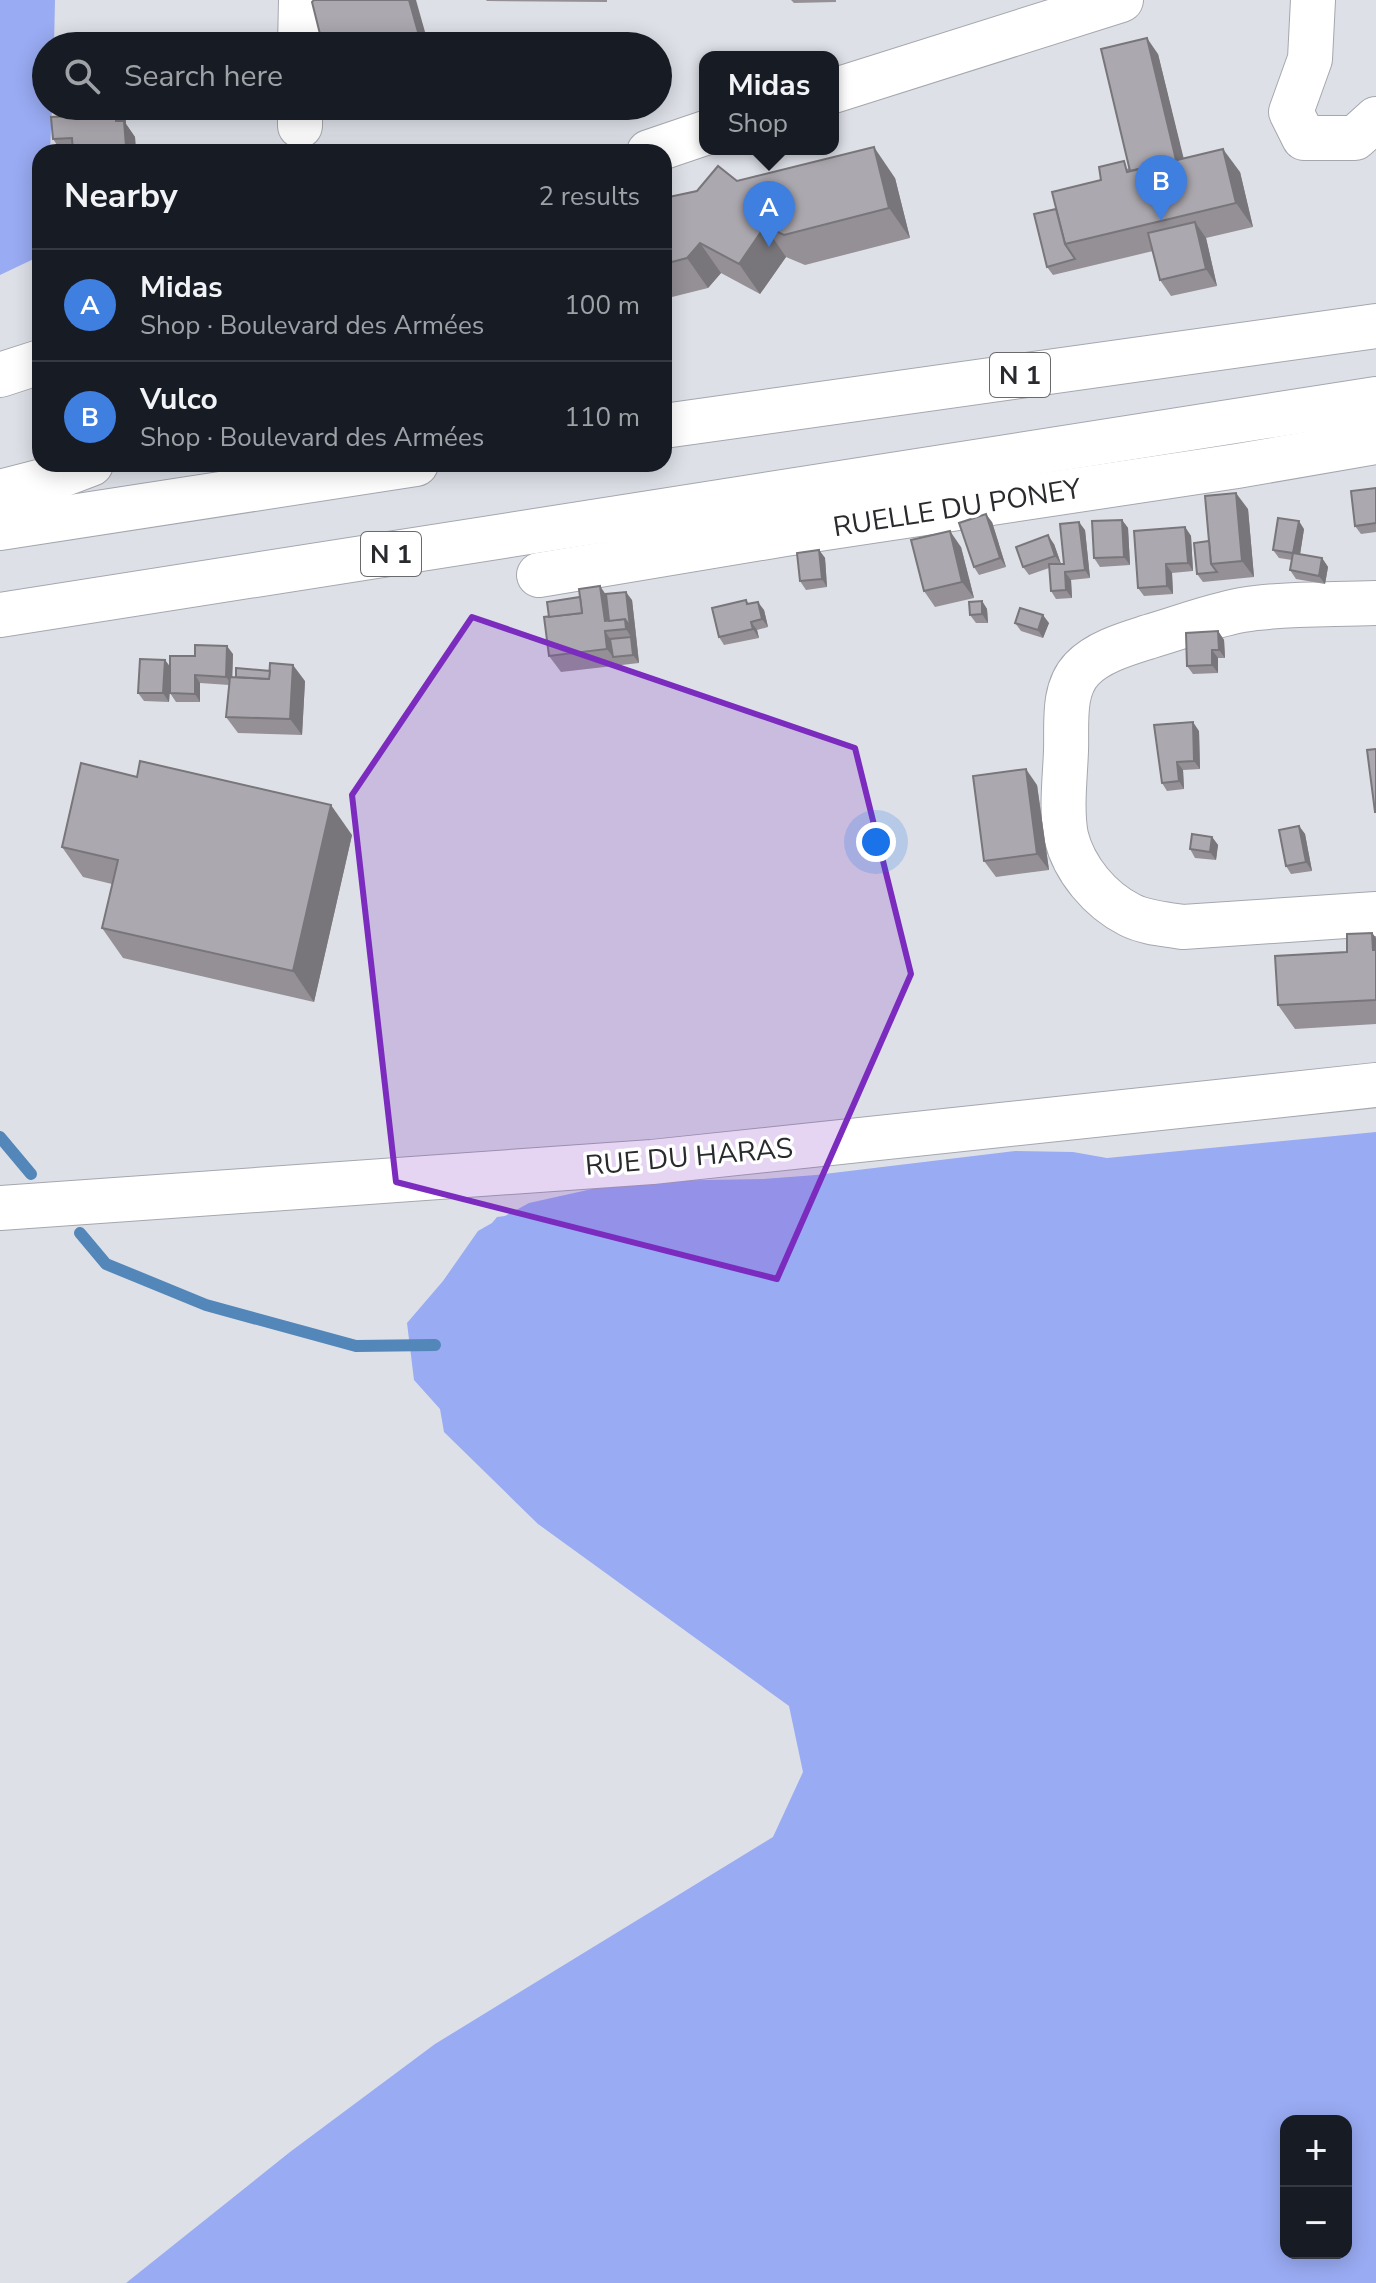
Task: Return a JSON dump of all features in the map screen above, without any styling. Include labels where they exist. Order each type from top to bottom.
[{"type":"main road","points":[[300,32],[301,0]]},
{"type":"main road","points":[[1313,0],[1310,59],[1291,112],[1304,138],[1355,138],[1376,119]]},
{"type":"main road","points":[[839,89],[1115,1]]},
{"type":"main road","points":[[672,144],[699,135]]},
{"type":"main road","name":"N 1","points":[[672,425],[1376,326]]},
{"type":"main road","points":[[0,375],[32,365]]},
{"type":"main road","name":"N 1","points":[[0,615],[1376,399]]},
{"type":"main road","name":"RUELLE DU PONEY","points":[[539,575],[1376,442]]},
{"type":"main road","points":[[0,492],[70,472]]},
{"type":"main road","points":[[0,528],[364,472]]},
{"type":"main road","points":[[1376,603],[1242,610],[1130,643],[1100,656],[1083,669],[1072,684],[1068,702],[1064,813],[1072,854],[1083,873],[1109,902],[1130,915],[1183,927],[1376,914]]},
{"type":"main road","name":"RUE DU HARAS","points":[[0,1208],[652,1162],[1376,1085]]},
{"type":"highlighted area","points":[[472,617],[855,748],[911,974],[777,1279],[396,1182],[352,795]]},
{"type":"shaded area","points":[[0,0],[55,0],[54,32],[32,32],[32,120],[51,120],[50,144],[32,144],[32,260],[0,275]]},
{"type":"shaded area","points":[[1376,1132],[1376,2283],[126,2283],[290,2152],[435,2044],[773,1837],[803,1772],[789,1706],[538,1524],[444,1432],[440,1409],[414,1380],[407,1323],[443,1281],[478,1231],[497,1217],[529,1203],[592,1189],[650,1181],[763,1179],[1015,1151],[1073,1152],[1107,1158]]},
{"type":"building","points":[[409,0],[418,32],[320,32],[312,2]]},
{"type":"building","points":[[1147,38],[1176,160],[1130,171],[1101,49]]},
{"type":"building","points":[[51,120],[124,121],[126,144],[72,144],[72,138],[53,139]]},
{"type":"building","points":[[874,147],[889,208],[784,235],[765,226],[739,264],[700,243],[687,258],[672,262],[672,196],[697,191],[718,166],[737,181]]},
{"type":"building","points":[[1223,149],[1236,203],[1065,244],[1052,192],[1101,180],[1099,167],[1124,161],[1127,172]]},
{"type":"building","points":[[1056,209],[1065,244],[1075,259],[1047,267],[1034,214]]},
{"type":"building","points":[[1195,222],[1206,269],[1160,280],[1148,233]]},
{"type":"building","points":[[1376,488],[1376,523],[1355,526],[1351,491]]},
{"type":"building","points":[[1236,493],[1242,561],[1211,564],[1205,496]]},
{"type":"building","points":[[986,514],[1000,558],[974,567],[959,523]]},
{"type":"building","points":[[1278,518],[1299,521],[1293,553],[1273,550]]},
{"type":"building","points":[[1122,520],[1124,557],[1094,558],[1092,521]]},
{"type":"building","points":[[1079,522],[1085,570],[1065,572],[1066,590],[1051,591],[1049,564],[1064,564],[1060,524]]},
{"type":"building","points":[[1185,527],[1188,563],[1166,564],[1167,586],[1138,588],[1134,531]]},
{"type":"building","points":[[950,531],[962,582],[924,591],[911,540]]},
{"type":"building","points":[[1048,535],[1055,556],[1023,567],[1016,547]]},
{"type":"building","points":[[1209,541],[1211,564],[1217,572],[1197,574],[1194,543]]},
{"type":"building","points":[[819,550],[822,579],[800,581],[797,553]]},
{"type":"building","points":[[1293,553],[1322,558],[1319,576],[1290,570]]},
{"type":"building","points":[[600,586],[605,621],[625,619],[626,629],[605,631],[607,649],[549,656],[544,617],[582,613],[579,589]]},
{"type":"building","points":[[626,592],[630,627],[625,619],[609,621],[606,594]]},
{"type":"building","points":[[580,597],[582,613],[549,617],[547,602]]},
{"type":"building","points":[[746,600],[747,604],[758,602],[762,619],[751,622],[753,629],[719,637],[712,608]]},
{"type":"building","points":[[982,601],[982,614],[970,615],[969,602]]},
{"type":"building","points":[[1020,608],[1043,615],[1038,630],[1015,623]]},
{"type":"building","points":[[1218,631],[1219,650],[1212,650],[1212,665],[1187,666],[1186,633]]},
{"type":"building","points":[[631,637],[633,655],[613,657],[610,639]]},
{"type":"building","points":[[195,645],[227,646],[226,677],[195,675],[195,694],[170,693],[170,656],[195,656]]},
{"type":"building","points":[[140,659],[165,660],[163,693],[138,693]]},
{"type":"building","points":[[270,663],[293,665],[290,719],[226,717],[230,677],[269,679]]},
{"type":"building","points":[[236,668],[270,671],[269,679],[236,677]]},
{"type":"building","points":[[1193,722],[1194,761],[1177,762],[1179,781],[1162,783],[1154,725]]},
{"type":"building","points":[[1376,749],[1376,812],[1375,812],[1367,750]]},
{"type":"building","points":[[140,761],[331,805],[293,971],[102,928],[118,860],[62,847],[81,763],[137,777]]},
{"type":"building","points":[[1026,769],[1037,854],[984,861],[973,776]]},
{"type":"building","points":[[1299,826],[1306,862],[1286,866],[1279,830]]},
{"type":"building","points":[[1192,834],[1212,837],[1210,852],[1190,849]]},
{"type":"building","points":[[1372,933],[1373,950],[1376,950],[1376,1000],[1278,1005],[1275,956],[1347,952],[1347,934]]},
{"type":"waterway","points":[[0,1137],[31,1174]]},
{"type":"waterway","points":[[80,1233],[106,1264],[206,1305],[356,1346],[435,1345]]},
{"type":"place","name":"Vulco","points":[[1161,221]]},
{"type":"place","name":"Midas","points":[[769,247]]}]
